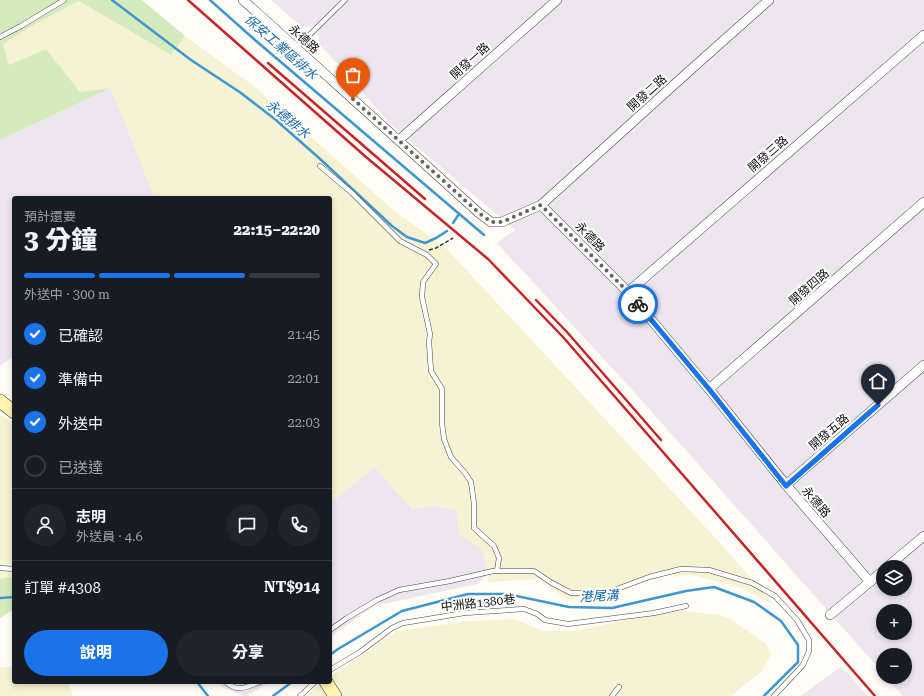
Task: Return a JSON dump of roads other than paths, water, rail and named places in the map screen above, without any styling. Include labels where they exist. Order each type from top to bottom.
[{"type":"street","name":"永德路","points":[[243,0],[479,213],[491,222],[502,222],[541,205],[628,292],[709,389],[786,486],[870,582]]},
{"type":"street","name":"開發一路","points":[[399,140],[557,0]]},
{"type":"street","name":"開發二路","points":[[541,205],[769,0]]},
{"type":"street","name":"開發三路","points":[[628,292],[924,35]]},
{"type":"street","name":"開發四路","points":[[709,389],[924,202]]},
{"type":"street","name":"開發五路","points":[[786,486],[924,365]]},
{"type":"street","points":[[0,402],[12,411]]},
{"type":"street","points":[[895,560],[924,536]]},
{"type":"street","points":[[830,615],[876,577]]},
{"type":"street","points":[[327,684],[335,696]]},
{"type":"lane","points":[[0,37],[64,0]]},
{"type":"lane","points":[[296,48],[345,0]]},
{"type":"lane","points":[[320,166],[352,193],[400,241],[427,255],[436,264],[423,282],[422,297],[430,334],[429,342],[431,371],[442,389],[442,423],[444,439],[451,458],[471,482],[474,504],[474,528],[494,546],[499,558],[497,571]]},
{"type":"lane","points":[[0,568],[12,569]]},
{"type":"lane","points":[[332,629],[377,600],[399,590],[497,571],[534,571],[571,593],[609,592],[649,577],[682,569],[709,570],[752,583],[775,596],[797,620],[809,640],[810,651],[803,665],[774,696]]},
{"type":"lane","name":"中洲路1380巷","points":[[332,669],[360,652],[392,628],[403,623],[428,618],[464,613],[524,609],[537,614],[545,620],[568,624],[654,613],[686,606]]},
{"type":"lane","points":[[228,684],[231,687],[242,689],[255,684]]},
{"type":"lane","points":[[300,696],[313,684]]},
{"type":"lane","points":[[612,696],[619,686]]},
{"type":"waterway","name":"永德排水","points":[[112,0],[191,60],[241,93],[276,120],[392,226],[407,237],[425,243],[447,231]]},
{"type":"waterway","name":"保安工業區排水","points":[[210,0],[484,235]]},
{"type":"waterway","name":"永德排水","points":[[453,223],[459,214]]},
{"type":"waterway","name":"港尾溝","points":[[332,654],[402,611],[468,594],[507,594],[569,607],[612,608],[686,591],[714,587],[754,602],[781,621],[798,645],[798,662],[764,696]]},
{"type":"waterway","name":"港尾溝","points":[[0,598],[12,597]]},
{"type":"waterway","name":"港尾溝","points":[[199,684],[208,696]]},
{"type":"waterway","name":"港尾溝","points":[[273,696],[289,684]]},
{"type":"railway","points":[[188,0],[366,157],[488,259],[563,337],[875,696]]},
{"type":"railway","points":[[268,63],[425,199]]},
{"type":"railway","points":[[536,300],[567,332],[661,440]]}]
